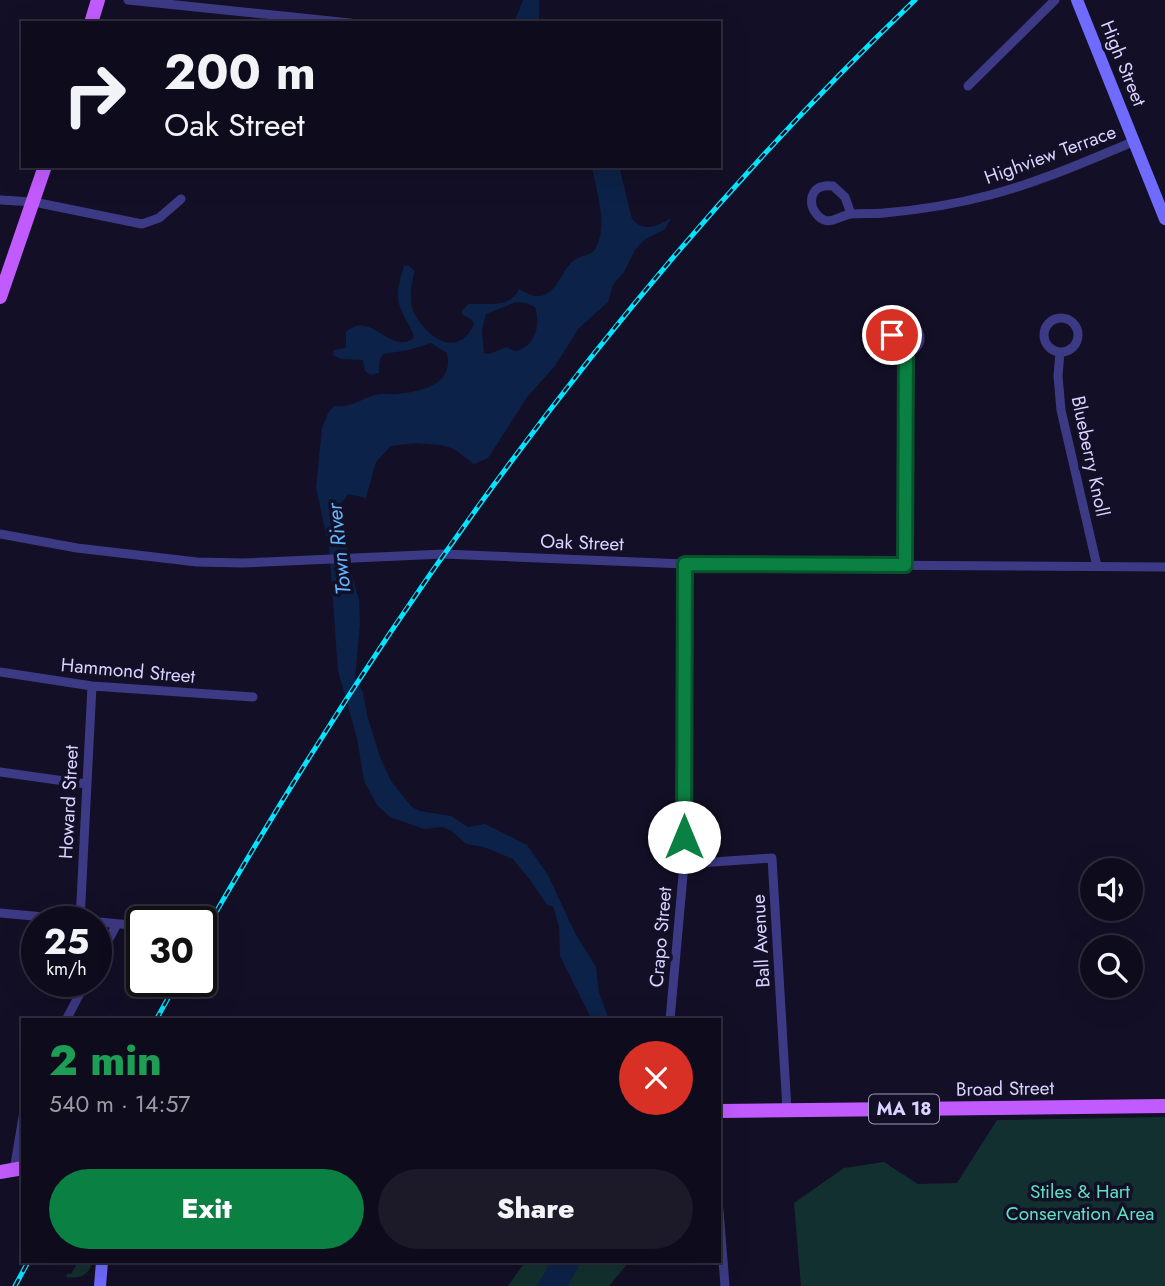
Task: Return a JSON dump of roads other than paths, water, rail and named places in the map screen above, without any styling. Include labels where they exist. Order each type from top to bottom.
[{"type":"main road","points":[[92,21],[98,0]]},
{"type":"main road","points":[[0,297],[44,168]]},
{"type":"main road","name":"Broad Street","points":[[721,1111],[1165,1106]]},
{"type":"street","points":[[128,0],[331,21]]},
{"type":"street","points":[[968,86],[1055,0]]},
{"type":"street","name":"High Street","points":[[1077,0],[1165,219]]},
{"type":"street","name":"Highview Terrace","points":[[851,214],[845,197],[834,186],[823,186],[814,193],[812,205],[821,218],[829,221],[837,221],[851,214],[900,211],[990,195],[1037,180],[1135,141]]},
{"type":"street","points":[[0,200],[34,202],[142,224],[159,218],[181,199]]},
{"type":"street","points":[[905,565],[906,352]]},
{"type":"street","name":"Blueberry Knoll","points":[[1060,352],[1058,376],[1061,410],[1097,566]]},
{"type":"street","name":"Oak Street","points":[[0,534],[76,548],[197,562],[325,561],[444,554],[685,564],[1165,567]]},
{"type":"street","name":"Crapo Street","points":[[670,1018],[684,864],[685,564]]},
{"type":"street","name":"Hammond Street","points":[[0,672],[92,686],[253,697]]},
{"type":"street","name":"Howard Street","points":[[81,906],[92,686]]},
{"type":"street","points":[[0,772],[86,784]]},
{"type":"street","name":"Ball Avenue","points":[[684,864],[772,858],[787,1110]]},
{"type":"street","points":[[0,914],[21,916]]},
{"type":"street","points":[[112,923],[126,925]]},
{"type":"street","points":[[112,933],[117,924]]},
{"type":"street","points":[[67,1018],[78,997]]},
{"type":"street","points":[[12,1170],[21,1127]]},
{"type":"street","points":[[721,1235],[725,1286]]},
{"type":"street","points":[[100,1286],[102,1263]]},
{"type":"water","points":[[523,0],[539,0],[539,21],[515,21]]},
{"type":"water","name":"Town River","points":[[592,168],[619,168],[632,219],[646,227],[656,226],[671,218],[665,229],[644,240],[635,250],[624,272],[613,285],[608,302],[579,328],[555,366],[528,396],[488,458],[474,464],[454,449],[441,445],[415,443],[391,446],[376,462],[366,498],[348,494],[341,504],[341,514],[345,524],[349,565],[359,600],[360,623],[355,679],[363,692],[380,757],[391,781],[412,807],[420,811],[451,816],[468,827],[485,824],[527,845],[548,875],[575,933],[596,967],[599,992],[608,1018],[591,1018],[560,956],[559,927],[553,906],[547,905],[513,859],[484,847],[466,844],[452,831],[442,827],[424,829],[390,817],[377,805],[364,781],[357,738],[338,671],[329,548],[316,487],[322,428],[334,406],[351,404],[378,394],[397,394],[426,388],[441,379],[446,372],[447,353],[431,343],[384,354],[380,360],[379,373],[370,375],[365,371],[363,360],[341,359],[333,355],[334,350],[346,348],[346,332],[355,326],[364,326],[397,341],[405,342],[414,338],[398,301],[404,266],[408,265],[415,271],[411,287],[411,305],[415,315],[428,332],[444,342],[452,343],[467,334],[474,324],[462,314],[468,304],[503,302],[515,296],[519,289],[534,296],[549,293],[575,259],[595,250],[601,227]],"holes":[[[516,302],[535,307],[537,328],[527,345],[515,351],[506,347],[490,354],[484,353],[482,330],[486,314]]]},
{"type":"water","points":[[548,1263],[580,1263],[568,1286],[536,1286]]},
{"type":"railway","points":[[217,911],[355,686],[438,563],[525,443],[616,327],[711,214],[811,105],[915,0]]},
{"type":"railway","points":[[157,1018],[169,997]]},
{"type":"railway","points":[[15,1286],[27,1263]]},
{"type":"park label","name":"Stiles & Hart Conservation Area","points":[[1080,1202]]}]
